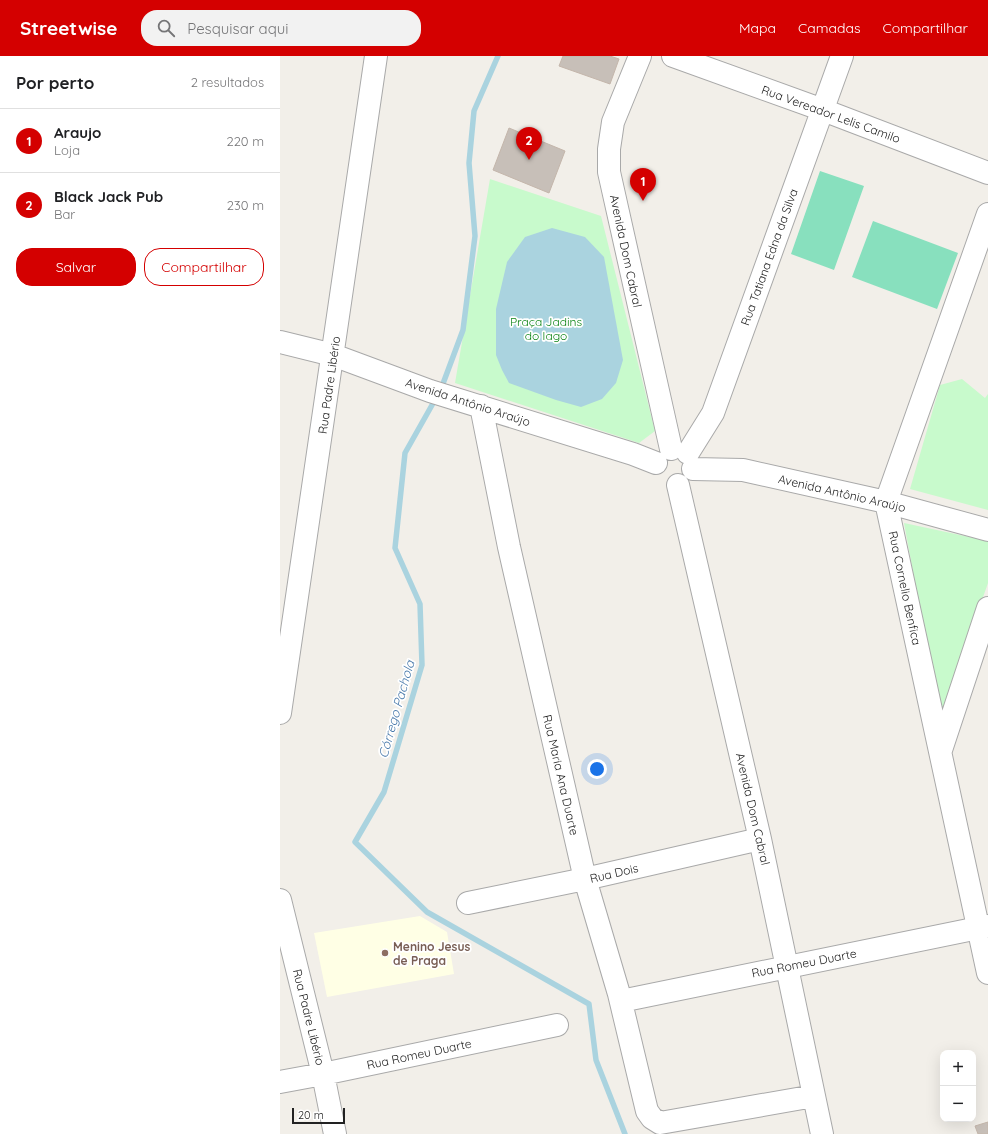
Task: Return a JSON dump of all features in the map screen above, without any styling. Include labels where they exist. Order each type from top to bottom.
[{"type":"street","name":"Rua Padre Libério","points":[[280,713],[376,56]]},
{"type":"street","name":"Avenida Dom Cabral","points":[[640,56],[613,122],[609,149],[609,172],[677,459],[659,476],[664,482],[670,485],[678,485],[760,839],[822,1134]]},
{"type":"street","name":"Rua Vereador Lelis Camilo","points":[[673,56],[823,110],[988,173]]},
{"type":"street","name":"Rua Tatiana Edna da Silva","points":[[678,485],[685,483],[690,477],[677,459],[713,413],[842,56]]},
{"type":"street","points":[[886,502],[988,214]]},
{"type":"street","name":"Avenida Antônio Araújo","points":[[280,342],[333,355],[454,398],[633,454],[677,459],[743,470],[886,502],[988,530]]},
{"type":"street","name":"Rua Maria Ana Duarte","points":[[481,406],[509,546],[585,879],[621,1001],[648,1111],[652,1118],[660,1123],[814,1096]]},
{"type":"street","name":"Rua Cornelio Benfica","points":[[886,502],[940,751],[983,927],[988,973]]},
{"type":"street","points":[[940,751],[988,608]]},
{"type":"street","name":"Rua Dois","points":[[468,903],[585,879],[760,839]]},
{"type":"street","name":"Rua Padre Libério","points":[[280,900],[323,1074],[335,1134]]},
{"type":"street","name":"Rua Romeu Duarte","points":[[621,1001],[983,927]]},
{"type":"street","name":"Rua Romeu Duarte","points":[[280,1082],[557,1025]]},
{"type":"shaded area","name":"Menino Jesus de Praga","points":[[420,916],[447,932],[454,974],[327,997],[314,933]]},
{"type":"green space","points":[[820,171],[864,186],[834,270],[791,254]]},
{"type":"green space","name":"Praça Jadins do lago","points":[[490,179],[601,216],[655,431],[639,443],[455,383]]},
{"type":"green space","points":[[873,221],[958,253],[937,309],[852,277]]},
{"type":"green space","points":[[962,379],[985,398],[988,394],[988,510],[910,489],[940,385]]},
{"type":"green space","points":[[904,523],[988,541],[988,583],[940,719]]},
{"type":"water","points":[[552,228],[585,237],[604,257],[623,360],[616,383],[602,399],[581,407],[556,400],[509,383],[496,355],[496,309],[507,262],[525,237]]},
{"type":"building","points":[[563,56],[610,56],[619,59],[610,84],[559,66]]},
{"type":"building","points":[[509,128],[565,151],[549,193],[493,170]]},
{"type":"building","points":[[988,1122],[988,1134],[978,1134],[975,1126]]},
{"type":"waterway","name":"Córrego Pachola","points":[[441,389],[463,330],[475,236],[469,163],[474,111],[498,56]]},
{"type":"waterway","name":"Córrego Pachola","points":[[436,398],[405,453],[395,548],[420,604],[422,665],[384,792],[355,842],[427,912],[589,1004],[596,1060],[625,1134]]},
{"type":"place","name":"Black Jack Pub","points":[[529,160]]},
{"type":"place","name":"Araujo","points":[[643,201]]},
{"type":"place","name":"Menino Jesus de Praga","points":[[385,953]]}]
